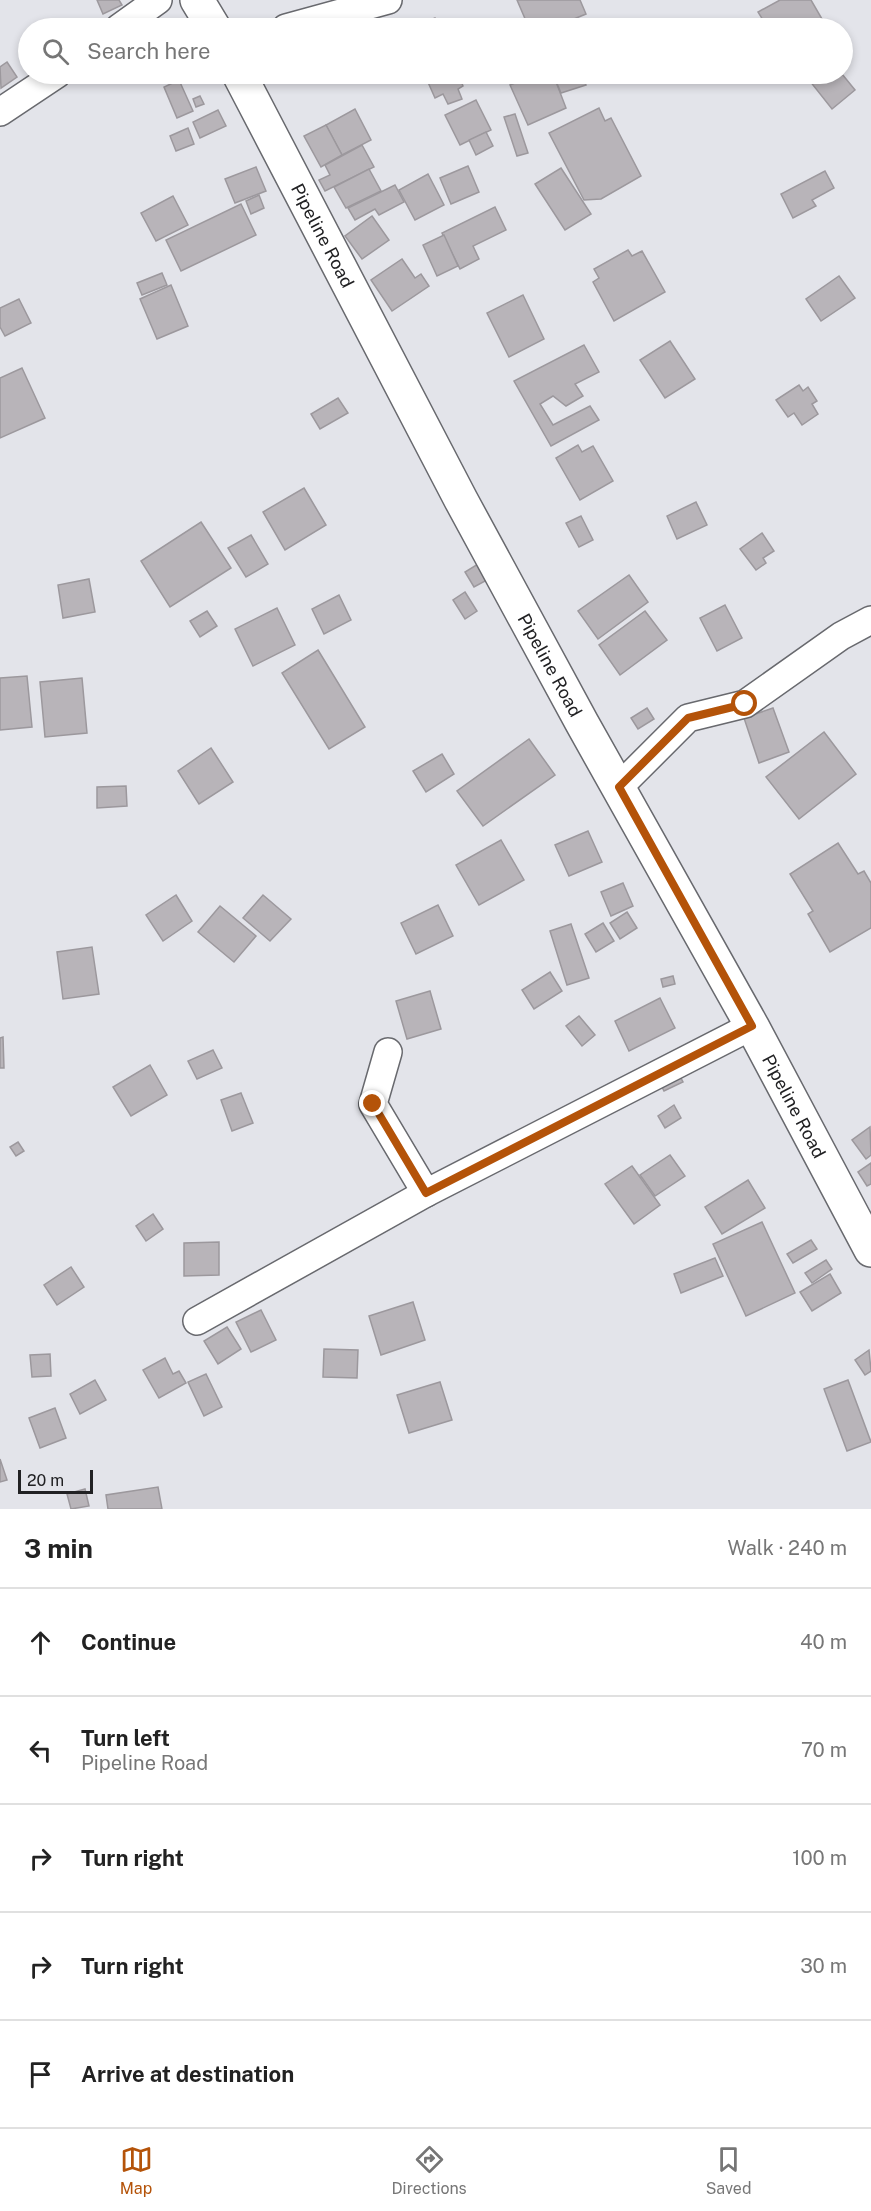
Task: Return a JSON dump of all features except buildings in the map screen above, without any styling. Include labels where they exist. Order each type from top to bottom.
[{"type":"street","points":[[132,18],[158,0]]},
{"type":"street","points":[[197,0],[208,18]]},
{"type":"street","points":[[322,18],[388,0]]},
{"type":"street","points":[[0,112],[42,84]]},
{"type":"street","name":"Pipeline Road","points":[[244,84],[414,413],[582,723],[752,1026],[871,1250]]},
{"type":"street","points":[[619,787],[688,718],[745,704],[841,636],[871,620]]},
{"type":"street","points":[[197,1321],[426,1193],[752,1026]]},
{"type":"street","points":[[388,1052],[373,1104],[426,1193]]},
{"type":"route","points":[[373,1104],[426,1193],[752,1026],[619,787],[688,718],[745,704]]}]
